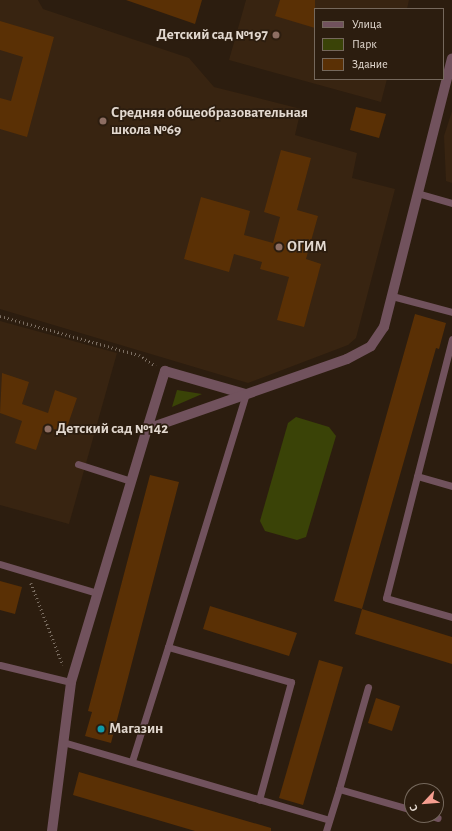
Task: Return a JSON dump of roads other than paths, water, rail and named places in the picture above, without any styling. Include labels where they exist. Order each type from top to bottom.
[{"type":"street","points":[[147,429],[347,359],[371,346],[384,327],[452,58]]},
{"type":"street","points":[[52,831],[70,682],[130,481],[165,372],[246,394]]},
{"type":"lane","points":[[417,194],[452,203]]},
{"type":"lane","points":[[392,296],[452,312]]},
{"type":"lane","points":[[452,340],[386,598],[452,617]]},
{"type":"lane","points":[[132,761],[246,394]]},
{"type":"lane","points":[[78,464],[130,481]]},
{"type":"lane","points":[[417,476],[452,486]]},
{"type":"lane","points":[[0,564],[97,593]]},
{"type":"lane","points":[[168,647],[291,682],[259,800]]},
{"type":"lane","points":[[0,665],[70,682]]},
{"type":"lane","points":[[326,831],[368,687]]},
{"type":"lane","points":[[63,742],[329,820]]},
{"type":"lane","points":[[339,789],[404,808]]},
{"type":"place","name":"Детский сад №197","points":[[276,35]]},
{"type":"place","name":"Средняя общеобразовательная школа №69","points":[[103,121]]},
{"type":"place","name":"ОГИМ","points":[[279,247]]},
{"type":"place","name":"Детский сад №142","points":[[48,429]]},
{"type":"place","name":"Магазин","points":[[101,729]]}]
